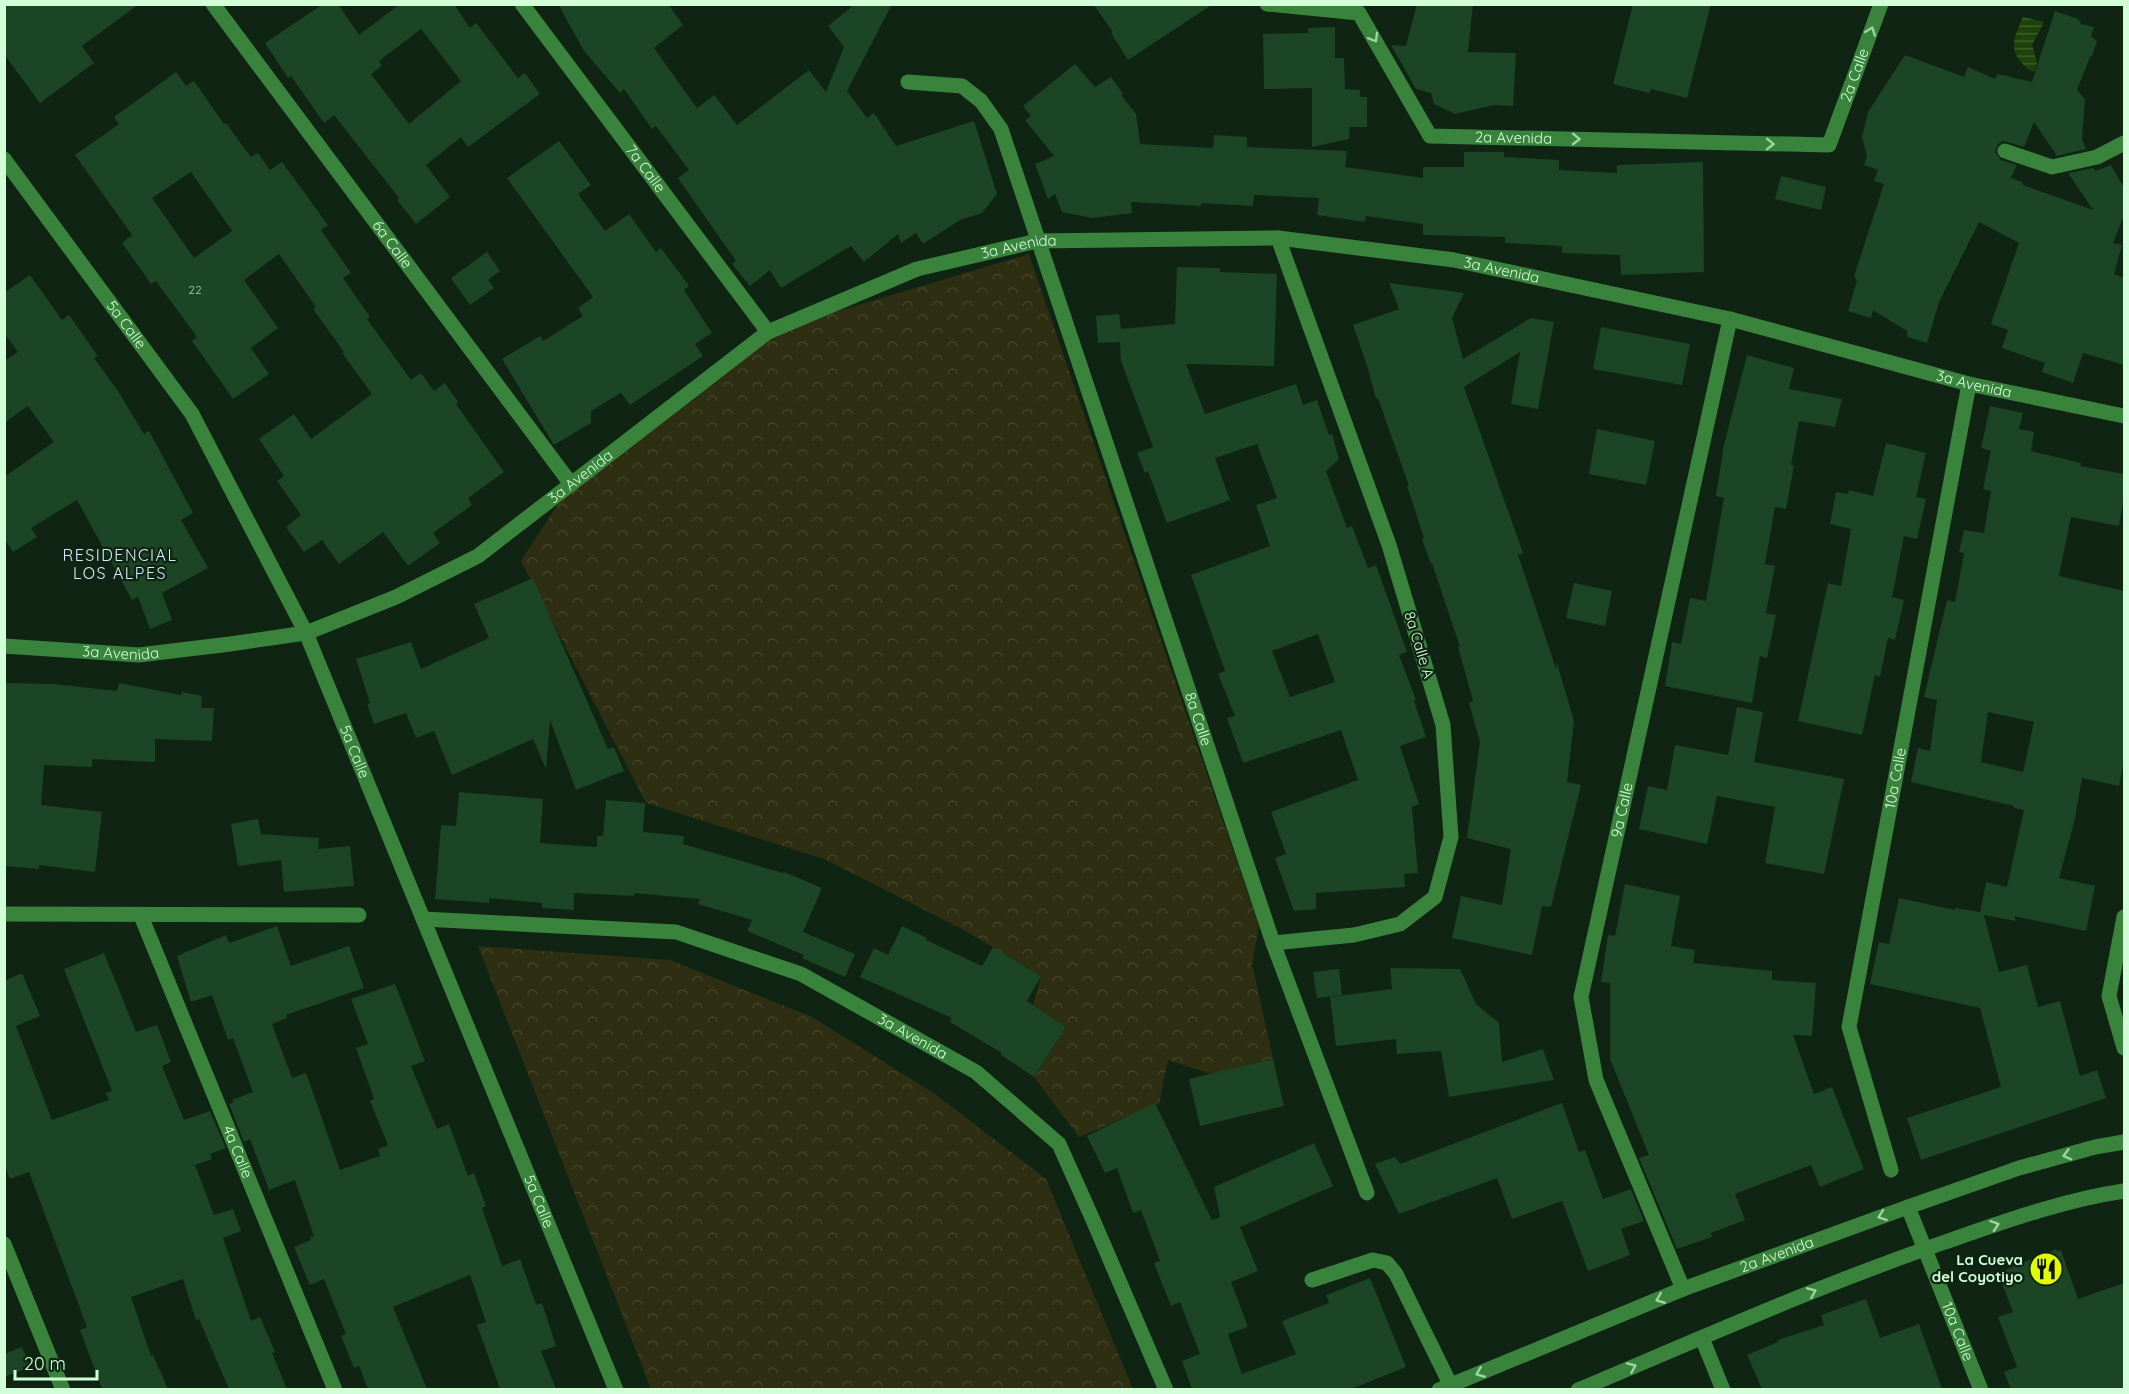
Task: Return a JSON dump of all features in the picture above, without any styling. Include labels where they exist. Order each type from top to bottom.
[{"type":"street","name":"6a Calle","points":[[213,4],[571,484]]},
{"type":"street","name":"7a Calle","points":[[522,4],[768,332]]},
{"type":"street","name":"2a Avenida","points":[[1267,4],[1359,13],[1430,136],[1830,145]]},
{"type":"street","name":"2a Calle","points":[[1830,145],[1881,4]]},
{"type":"street","name":"8a Calle","points":[[908,82],[962,86],[981,101],[1001,129],[1273,943],[1367,1193]]},
{"type":"street","points":[[2005,151],[2052,167],[2097,157],[2124,143]]},
{"type":"street","name":"5a Calle","points":[[4,159],[192,414],[306,633],[616,1389]]},
{"type":"street","name":"3a Avenida","points":[[5,644],[139,655],[306,633],[396,597],[478,556],[768,332],[917,269],[1037,241],[1278,238],[1454,260],[1730,319],[1969,384],[2124,416]]},
{"type":"street","name":"8a Calle A","points":[[1273,943],[1354,935],[1400,924],[1435,897],[1451,837],[1443,725],[1389,545],[1278,238]]},
{"type":"street","name":"9a Calle","points":[[1683,1289],[1596,1080],[1581,997],[1730,319]]},
{"type":"street","name":"10a Calle","points":[[1890,1170],[1849,1027],[1969,384]]},
{"type":"street","points":[[4,914],[359,915]]},
{"type":"street","name":"4a Calle","points":[[141,916],[334,1389]]},
{"type":"street","points":[[2124,917],[2109,996],[2124,1048]]},
{"type":"street","name":"3a Avenida","points":[[423,919],[676,932],[801,974],[976,1072],[1059,1144],[1166,1389]]},
{"type":"street","name":"2a Avenida","points":[[1448,1388],[1683,1289],[1908,1207],[2019,1167],[2095,1147],[2124,1142]]},
{"type":"street","points":[[1578,1389],[1849,1277],[2008,1220],[2103,1194],[2124,1191]]},
{"type":"street","name":"10a Calle","points":[[1908,1207],[1981,1389]]},
{"type":"street","points":[[4,1244],[63,1389]]},
{"type":"street","points":[[1312,1280],[1373,1260],[1387,1263],[1396,1274],[1448,1388]]},
{"type":"street","points":[[1702,1338],[1723,1389]]},
{"type":"green space","points":[[1029,254],[1259,926],[1252,964],[1273,1059],[1211,1074],[1168,1060],[1159,1104],[1079,1137],[1034,1077],[1066,1027],[1033,1005],[1041,976],[962,929],[824,859],[646,803],[521,561],[571,484],[768,332]]},
{"type":"green space","points":[[478,946],[670,960],[812,1017],[935,1094],[1046,1179],[1133,1389],[651,1389]]},
{"type":"shaded area","points":[[2023,17],[2044,22],[2032,45],[2037,62],[2035,71],[2029,70],[2022,63],[2015,51],[2015,39]]},
{"type":"building","points":[[4,4],[139,4],[82,46],[94,63],[40,103],[4,54]]},
{"type":"building","points":[[323,4],[338,4],[359,35],[400,4],[454,4],[470,28],[476,23],[518,78],[525,73],[540,94],[468,147],[461,137],[426,165],[450,197],[416,224],[397,200],[399,198],[334,115],[324,123],[291,76],[288,78],[265,43]],"holes":[[[421,29],[461,81],[409,124],[371,74],[382,66],[379,61]]]},
{"type":"building","points":[[558,4],[668,4],[683,25],[654,48],[697,108],[714,95],[737,125],[809,70],[826,92],[844,47],[828,26],[855,4],[892,4],[847,91],[867,118],[874,113],[896,146],[974,121],[997,194],[982,213],[960,220],[923,244],[916,233],[901,243],[898,234],[864,262],[851,246],[781,288],[770,270],[750,286],[732,264],[736,261],[678,178],[689,170],[656,126],[652,129],[624,89],[620,93],[584,51]]},
{"type":"building","points":[[1093,4],[1213,4],[1128,60],[1111,33],[1113,32]]},
{"type":"building","points":[[1417,4],[1473,4],[1468,52],[1516,53],[1513,106],[1494,105],[1455,114],[1434,104],[1431,93],[1416,89],[1391,45],[1406,46]]},
{"type":"building","points":[[1633,4],[1711,4],[1687,98],[1651,89],[1649,93],[1613,84]]},
{"type":"building","points":[[2055,11],[2078,19],[2081,24],[2094,27],[2091,36],[2097,41],[2077,90],[2085,99],[2082,139],[2086,149],[2057,156],[2034,122],[2024,147],[2004,141],[1998,144],[1995,152],[2001,160],[2017,165],[2011,178],[2022,182],[2023,185],[2093,210],[2068,173],[2094,168],[2095,171],[2111,165],[2124,188],[2124,215],[2113,243],[2122,245],[2114,274],[2124,278],[2124,365],[2083,353],[2073,383],[2042,372],[2045,363],[2002,348],[2008,330],[1991,324],[2019,243],[1979,222],[1939,302],[1927,343],[1907,337],[1907,331],[1873,310],[1871,318],[1848,311],[1857,281],[1854,276],[1884,184],[1874,181],[1878,170],[1864,165],[1867,155],[1862,137],[1868,112],[1905,55],[1964,77],[1968,67],[1995,79],[1998,74],[2032,82]]},
{"type":"building","points":[[1335,27],[1335,58],[1344,58],[1345,89],[1360,90],[1360,97],[1367,97],[1367,127],[1350,127],[1349,139],[1312,147],[1312,88],[1264,89],[1263,34],[1308,33],[1308,28]]},
{"type":"building","points":[[1075,64],[1095,87],[1111,77],[1136,114],[1140,144],[1213,148],[1214,135],[1247,137],[1247,147],[1347,151],[1345,167],[1423,178],[1423,167],[1464,167],[1464,152],[1504,152],[1504,157],[1559,160],[1559,170],[1617,173],[1617,165],[1703,162],[1704,272],[1621,275],[1620,255],[1562,253],[1562,246],[1505,243],[1505,237],[1423,235],[1423,224],[1366,216],[1365,222],[1317,215],[1319,198],[1254,195],[1253,206],[1131,202],[1132,213],[1093,218],[1062,212],[1055,194],[1048,199],[1035,164],[1054,156],[1025,120],[1031,116],[1023,106]]},
{"type":"building","points":[[176,72],[186,86],[194,81],[224,124],[226,123],[251,157],[258,153],[270,170],[282,162],[328,225],[321,230],[351,273],[343,278],[370,317],[367,319],[411,380],[421,373],[434,391],[445,383],[458,402],[456,404],[504,472],[468,498],[472,505],[433,533],[440,543],[408,566],[383,532],[339,564],[322,540],[304,552],[286,527],[301,515],[277,481],[284,476],[259,439],[294,414],[311,439],[372,394],[342,353],[344,352],[313,309],[316,307],[279,254],[244,280],[278,328],[251,348],[269,374],[233,399],[192,341],[197,337],[156,281],[151,284],[122,243],[132,235],[75,155],[119,124],[114,117]],"holes":[[[191,172],[232,231],[194,258],[152,198]]]},
{"type":"building","points":[[559,141],[591,185],[578,194],[605,231],[629,214],[656,252],[661,248],[689,286],[684,290],[712,333],[695,344],[703,356],[630,405],[621,393],[591,411],[591,423],[554,445],[502,359],[540,336],[543,341],[583,316],[578,308],[593,297],[507,178]]},
{"type":"building","points":[[1781,176],[1826,187],[1821,210],[1775,199]]},
{"type":"building","points":[[487,252],[500,271],[488,280],[494,288],[470,305],[451,278]]},
{"type":"building","points":[[1177,267],[1220,268],[1220,272],[1277,274],[1274,366],[1186,364],[1205,414],[1296,384],[1303,405],[1317,400],[1329,435],[1332,434],[1339,459],[1326,471],[1347,528],[1352,526],[1368,568],[1376,565],[1407,652],[1399,655],[1416,700],[1414,701],[1426,737],[1400,746],[1419,804],[1412,807],[1418,873],[1404,874],[1405,887],[1316,893],[1316,909],[1294,911],[1275,858],[1286,854],[1271,812],[1358,780],[1341,730],[1243,763],[1227,718],[1235,716],[1218,674],[1225,671],[1191,575],[1270,546],[1256,505],[1277,498],[1257,444],[1215,458],[1230,500],[1167,523],[1148,471],[1145,473],[1137,453],[1153,447],[1121,361],[1120,342],[1098,343],[1096,316],[1119,314],[1121,329],[1175,324]],"holes":[[[1318,634],[1335,682],[1290,697],[1272,651]]]},
{"type":"building","points":[[30,275],[62,320],[69,315],[98,356],[94,358],[118,391],[144,434],[149,431],[193,513],[181,520],[208,568],[162,593],[172,620],[150,629],[138,597],[132,600],[77,500],[31,528],[37,537],[13,552],[4,538],[4,477],[54,442],[28,406],[4,423],[4,361],[18,352],[4,333],[4,293]]},
{"type":"building","points":[[1389,283],[1464,293],[1452,318],[1463,359],[1531,318],[1554,322],[1538,409],[1511,404],[1520,352],[1464,387],[1523,553],[1518,555],[1556,669],[1557,663],[1574,721],[1567,782],[1581,785],[1551,907],[1542,906],[1532,955],[1452,938],[1461,896],[1502,905],[1511,849],[1467,838],[1480,742],[1469,703],[1473,701],[1458,647],[1460,647],[1422,539],[1424,538],[1407,486],[1409,486],[1378,398],[1376,399],[1353,325],[1399,309]]},
{"type":"building","points":[[1601,327],[1690,344],[1682,385],[1593,369]]},
{"type":"building","points":[[1747,355],[1794,368],[1789,389],[1842,399],[1835,427],[1799,421],[1786,509],[1775,507],[1765,564],[1775,566],[1766,613],[1776,615],[1767,658],[1760,656],[1752,703],[1665,686],[1672,642],[1681,644],[1690,598],[1706,601],[1724,498],[1716,496],[1724,445]]},
{"type":"building","points":[[1990,406],[2023,413],[2019,429],[2034,432],[2031,451],[2081,463],[2080,466],[2124,474],[2124,495],[2119,526],[2071,517],[2059,576],[2124,591],[2124,761],[2119,786],[2082,778],[2075,819],[2059,878],[2095,886],[2086,931],[2014,916],[2016,921],[1984,915],[1999,972],[2027,965],[2038,1007],[2060,1001],[2080,1076],[2097,1070],[2106,1098],[1921,1160],[1907,1118],[2001,1087],[1980,1008],[1870,984],[1879,942],[1889,944],[1899,898],[1955,910],[1955,908],[1980,912],[1986,882],[2007,887],[2024,810],[1911,782],[1918,748],[1930,751],[1937,700],[1924,697],[1947,600],[1955,602],[1964,553],[1959,552],[1964,530],[1984,533],[1991,491],[1983,489],[1991,451],[1981,448]],"holes":[[[1988,712],[2034,722],[2023,772],[1981,762]]]},
{"type":"building","points":[[1597,429],[1655,441],[1646,485],[1589,474]]},
{"type":"building","points":[[1886,443],[1926,453],[1916,497],[1926,499],[1917,539],[1904,536],[1892,597],[1904,600],[1895,640],[1888,638],[1880,677],[1875,675],[1862,735],[1798,721],[1828,583],[1841,586],[1851,529],[1830,524],[1836,492],[1848,494],[1849,490],[1873,496]]},
{"type":"building","points":[[533,578],[608,749],[614,747],[624,771],[576,790],[550,720],[546,769],[533,739],[452,775],[434,731],[416,738],[406,713],[374,724],[356,659],[411,642],[421,669],[489,638],[474,604]]},
{"type":"building","points":[[1574,583],[1612,591],[1605,626],[1566,618]]},
{"type":"building","points":[[4,683],[54,684],[117,691],[119,683],[181,695],[182,692],[202,696],[201,708],[214,708],[212,741],[155,739],[155,762],[92,759],[92,767],[44,765],[41,805],[102,812],[95,872],[39,865],[39,869],[4,866]]},
{"type":"building","points":[[1737,707],[1763,712],[1754,762],[1844,779],[1824,874],[1765,863],[1775,807],[1717,796],[1707,844],[1639,829],[1648,786],[1667,790],[1675,745],[1728,755]]},
{"type":"building","points":[[459,792],[543,799],[540,843],[597,847],[597,836],[603,836],[606,800],[645,803],[643,832],[684,836],[683,844],[784,872],[822,888],[803,932],[855,954],[845,977],[802,958],[804,955],[747,931],[752,920],[698,904],[700,899],[634,893],[634,896],[574,893],[574,910],[542,908],[542,903],[489,898],[489,903],[435,899],[441,825],[456,826]]},
{"type":"building","points":[[258,819],[261,834],[319,838],[318,849],[350,846],[354,886],[284,892],[281,860],[238,866],[231,824]]},
{"type":"building","points":[[1625,884],[1680,896],[1671,946],[1695,950],[1693,963],[1772,971],[1772,980],[1816,983],[1812,1036],[1793,1035],[1814,1094],[1832,1087],[1864,1169],[1820,1187],[1811,1165],[1735,1194],[1745,1220],[1711,1233],[1712,1237],[1677,1249],[1639,1158],[1649,1155],[1610,1059],[1610,983],[1601,982],[1608,935],[1615,936]]},
{"type":"building","points":[[277,926],[291,966],[349,946],[364,988],[286,1015],[287,1018],[272,1024],[292,1078],[306,1073],[340,1170],[380,1156],[378,1149],[388,1145],[370,1101],[374,1099],[356,1048],[368,1044],[351,999],[395,984],[425,1061],[411,1066],[437,1129],[449,1124],[468,1176],[474,1173],[486,1206],[482,1208],[502,1266],[520,1259],[536,1305],[542,1303],[556,1346],[541,1351],[556,1389],[500,1389],[477,1325],[486,1322],[470,1275],[393,1307],[427,1389],[368,1389],[359,1366],[354,1368],[341,1336],[346,1334],[324,1279],[310,1285],[294,1247],[311,1240],[310,1237],[314,1236],[295,1180],[269,1190],[250,1139],[244,1142],[229,1104],[234,1102],[232,1100],[253,1092],[233,1038],[228,1040],[212,995],[191,1002],[177,956],[226,935],[229,943]]},
{"type":"building","points":[[902,926],[982,966],[993,947],[1041,976],[1027,1001],[1066,1027],[1034,1077],[1001,1055],[1002,1053],[950,1022],[952,1018],[860,977],[874,948],[888,955]]},
{"type":"building","points":[[104,953],[136,1032],[157,1025],[171,1062],[162,1066],[184,1120],[210,1111],[226,1148],[210,1154],[212,1159],[195,1165],[214,1215],[233,1209],[241,1231],[223,1238],[251,1321],[260,1317],[287,1389],[229,1389],[199,1319],[196,1320],[183,1279],[131,1297],[151,1356],[153,1355],[168,1389],[102,1389],[80,1330],[87,1327],[29,1172],[10,1179],[4,1163],[4,981],[22,973],[40,1016],[16,1026],[52,1120],[109,1100],[106,1093],[112,1091],[64,969]]},
{"type":"building","points":[[1390,968],[1460,969],[1476,1004],[1499,1023],[1502,1062],[1543,1049],[1554,1080],[1449,1097],[1441,1051],[1397,1054],[1396,1039],[1336,1046],[1330,997],[1392,989]]},
{"type":"building","points":[[1339,969],[1342,995],[1317,998],[1313,972]]},
{"type":"building","points":[[1273,1059],[1284,1106],[1200,1126],[1189,1079]]},
{"type":"building","points":[[1155,1103],[1212,1220],[1220,1217],[1214,1187],[1314,1143],[1333,1186],[1240,1227],[1258,1271],[1231,1282],[1248,1327],[1228,1334],[1242,1374],[1296,1354],[1282,1321],[1329,1303],[1326,1295],[1370,1278],[1406,1367],[1351,1389],[1192,1389],[1182,1361],[1200,1354],[1180,1302],[1171,1306],[1154,1263],[1160,1261],[1141,1210],[1133,1213],[1117,1168],[1105,1173],[1087,1136]]},
{"type":"building","points":[[1562,1103],[1579,1152],[1585,1150],[1603,1199],[1631,1189],[1644,1221],[1621,1229],[1630,1255],[1588,1271],[1562,1201],[1512,1219],[1497,1178],[1399,1214],[1375,1164],[1395,1157],[1400,1164]]},
{"type":"building","points":[[2056,1249],[2061,1250],[2078,1299],[2124,1283],[2124,1389],[2011,1389],[2004,1372],[2017,1367],[1998,1317],[2013,1312],[1998,1273]]},
{"type":"building","points":[[1866,1299],[1880,1338],[1919,1324],[1942,1389],[1762,1389],[1747,1355],[1778,1342],[1777,1340],[1824,1325],[1821,1315]]},
{"type":"building","points":[[22,1347],[30,1367],[4,1377],[4,1354]]},
{"type":"place","name":"La Cueva del Coyotiyo","points":[[2046,1269]]},
{"type":"district","name":"RESIDENCIAL LOS ALPES","points":[[120,564]]}]
